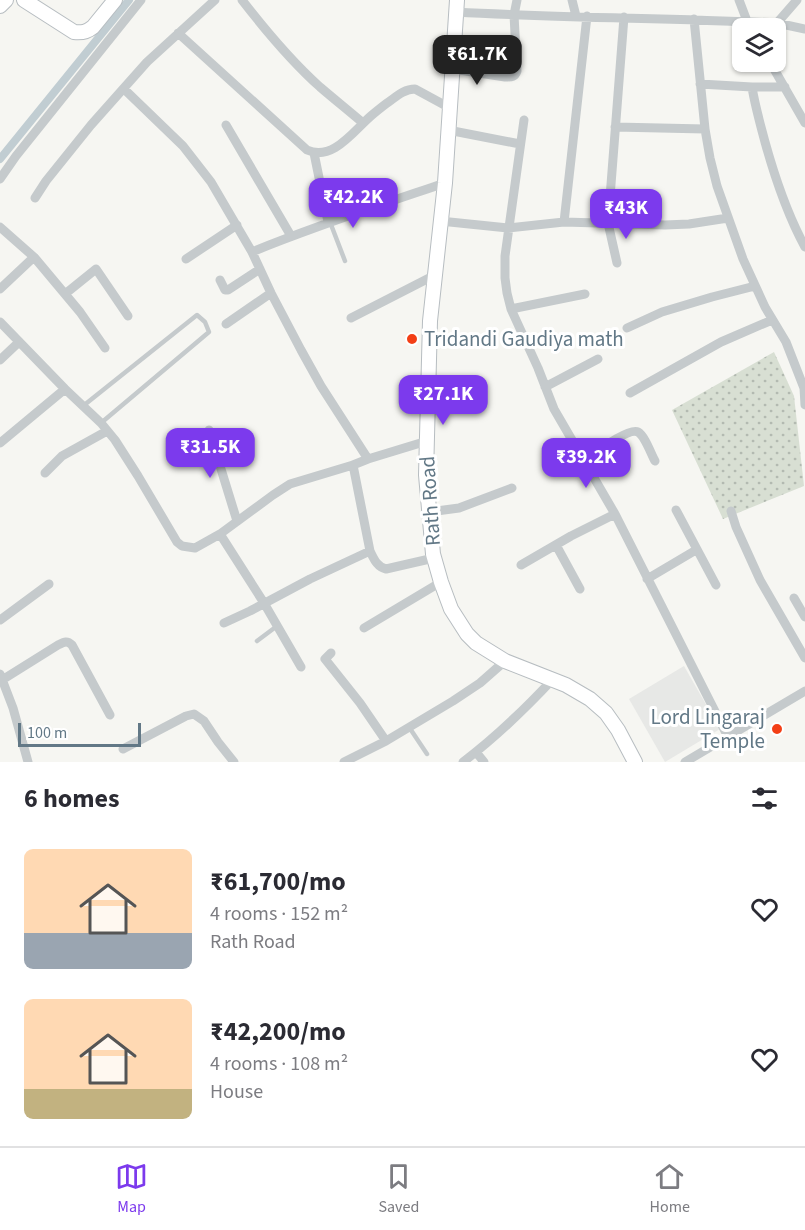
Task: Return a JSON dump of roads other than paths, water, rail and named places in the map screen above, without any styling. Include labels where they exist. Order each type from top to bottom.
[{"type":"street","points":[[0,6],[6,0]]},
{"type":"street","points":[[24,0],[74,32],[81,33],[89,31],[115,0]]},
{"type":"street","points":[[0,179],[141,0]]},
{"type":"street","points":[[35,198],[91,125],[147,62],[215,0]]},
{"type":"street","points":[[242,0],[263,27],[302,69],[363,123]]},
{"type":"street","points":[[453,69],[505,77],[516,75],[514,15],[517,0]]},
{"type":"street","points":[[572,0],[576,16]]},
{"type":"street","points":[[739,0],[746,18]]},
{"type":"street","points":[[781,18],[797,0]]},
{"type":"street","points":[[456,4],[514,15],[694,19],[732,23]]},
{"type":"street","name":"Rath Road","points":[[456,4],[445,183],[430,321],[426,476],[434,558],[451,609],[467,634],[505,661],[553,679],[590,699],[606,713],[635,762]]},
{"type":"street","points":[[564,222],[587,16]]},
{"type":"street","points":[[617,263],[608,223],[624,17]]},
{"type":"street","points":[[694,19],[705,129],[717,186],[743,259],[765,308],[786,342],[804,387],[805,405]]},
{"type":"street","points":[[786,25],[804,30]]},
{"type":"street","points":[[178,33],[307,150],[314,153],[323,153],[338,146],[363,123],[409,89],[415,89],[450,108]]},
{"type":"street","points":[[776,72],[805,123]]},
{"type":"street","points":[[700,84],[785,87]]},
{"type":"street","points":[[752,87],[772,168],[794,227],[805,248]]},
{"type":"street","points":[[124,89],[183,146],[211,182],[252,252],[311,368],[368,459]]},
{"type":"street","points":[[524,120],[508,228],[505,278],[511,309],[561,423],[615,514],[728,737]]},
{"type":"street","points":[[226,125],[291,236]]},
{"type":"street","points":[[615,127],[705,129]]},
{"type":"street","points":[[448,130],[520,144]]},
{"type":"street","points":[[314,153],[329,222]]},
{"type":"street","points":[[252,252],[329,222],[445,183]]},
{"type":"street","points":[[440,221],[508,228],[564,222],[689,224],[729,218]]},
{"type":"street","points":[[186,260],[237,225]]},
{"type":"street","points":[[0,227],[34,257],[80,312],[105,348]]},
{"type":"street","points":[[0,289],[34,257]]},
{"type":"street","points":[[65,294],[93,265],[128,316]]},
{"type":"street","points":[[220,280],[225,290],[228,290],[260,269]]},
{"type":"street","points":[[351,318],[435,275]]},
{"type":"street","points":[[627,328],[662,312],[755,286]]},
{"type":"street","points":[[226,324],[271,293]]},
{"type":"street","points":[[511,309],[585,294]]},
{"type":"street","points":[[630,393],[721,342],[772,320]]},
{"type":"street","points":[[0,322],[101,423],[132,467],[177,542],[182,546],[195,548],[220,534],[290,484],[427,441]]},
{"type":"street","points":[[0,360],[19,342]]},
{"type":"street","points":[[545,387],[598,359]]},
{"type":"street","points":[[0,443],[65,389]]},
{"type":"street","points":[[209,430],[237,521]]},
{"type":"street","points":[[45,472],[62,456],[107,431]]},
{"type":"street","points":[[585,460],[633,431],[642,436],[655,461]]},
{"type":"street","points":[[353,465],[370,552],[380,568],[386,569],[434,558]]},
{"type":"street","points":[[429,512],[459,508],[512,488]]},
{"type":"street","points":[[676,510],[716,585]]},
{"type":"street","points":[[731,511],[760,580],[805,658]]},
{"type":"street","points":[[521,565],[615,514]]},
{"type":"street","points":[[220,534],[301,667]]},
{"type":"street","points":[[556,545],[580,589]]},
{"type":"street","points":[[647,579],[696,550]]},
{"type":"street","points":[[224,623],[310,579],[370,552]]},
{"type":"street","points":[[364,628],[441,582]]},
{"type":"street","points":[[0,620],[49,584]]},
{"type":"street","points":[[794,598],[805,617]]},
{"type":"street","points":[[27,762],[13,708],[1,677],[65,641],[69,642],[110,715]]},
{"type":"street","points":[[331,653],[325,659],[360,703],[386,741]]},
{"type":"street","points":[[344,762],[386,741],[480,683],[505,661]]},
{"type":"street","points":[[463,762],[530,705],[553,679]]},
{"type":"street","points":[[686,762],[805,691]]},
{"type":"street","points":[[123,749],[194,714],[204,721],[234,762]]},
{"type":"street","points":[[476,752],[484,762]]},
{"type":"lane","points":[[329,222],[345,261]]},
{"type":"lane","points":[[83,406],[192,318],[197,315],[205,322],[209,332],[101,423]]},
{"type":"lane","points":[[257,641],[278,626]]},
{"type":"lane","points":[[409,727],[427,754]]},
{"type":"waterway","points":[[0,159],[129,0]]},
{"type":"place","name":"Tridandi Gaudiya math","points":[[412,339]]},
{"type":"place","name":"Lord Lingaraj Temple","points":[[777,729]]}]
